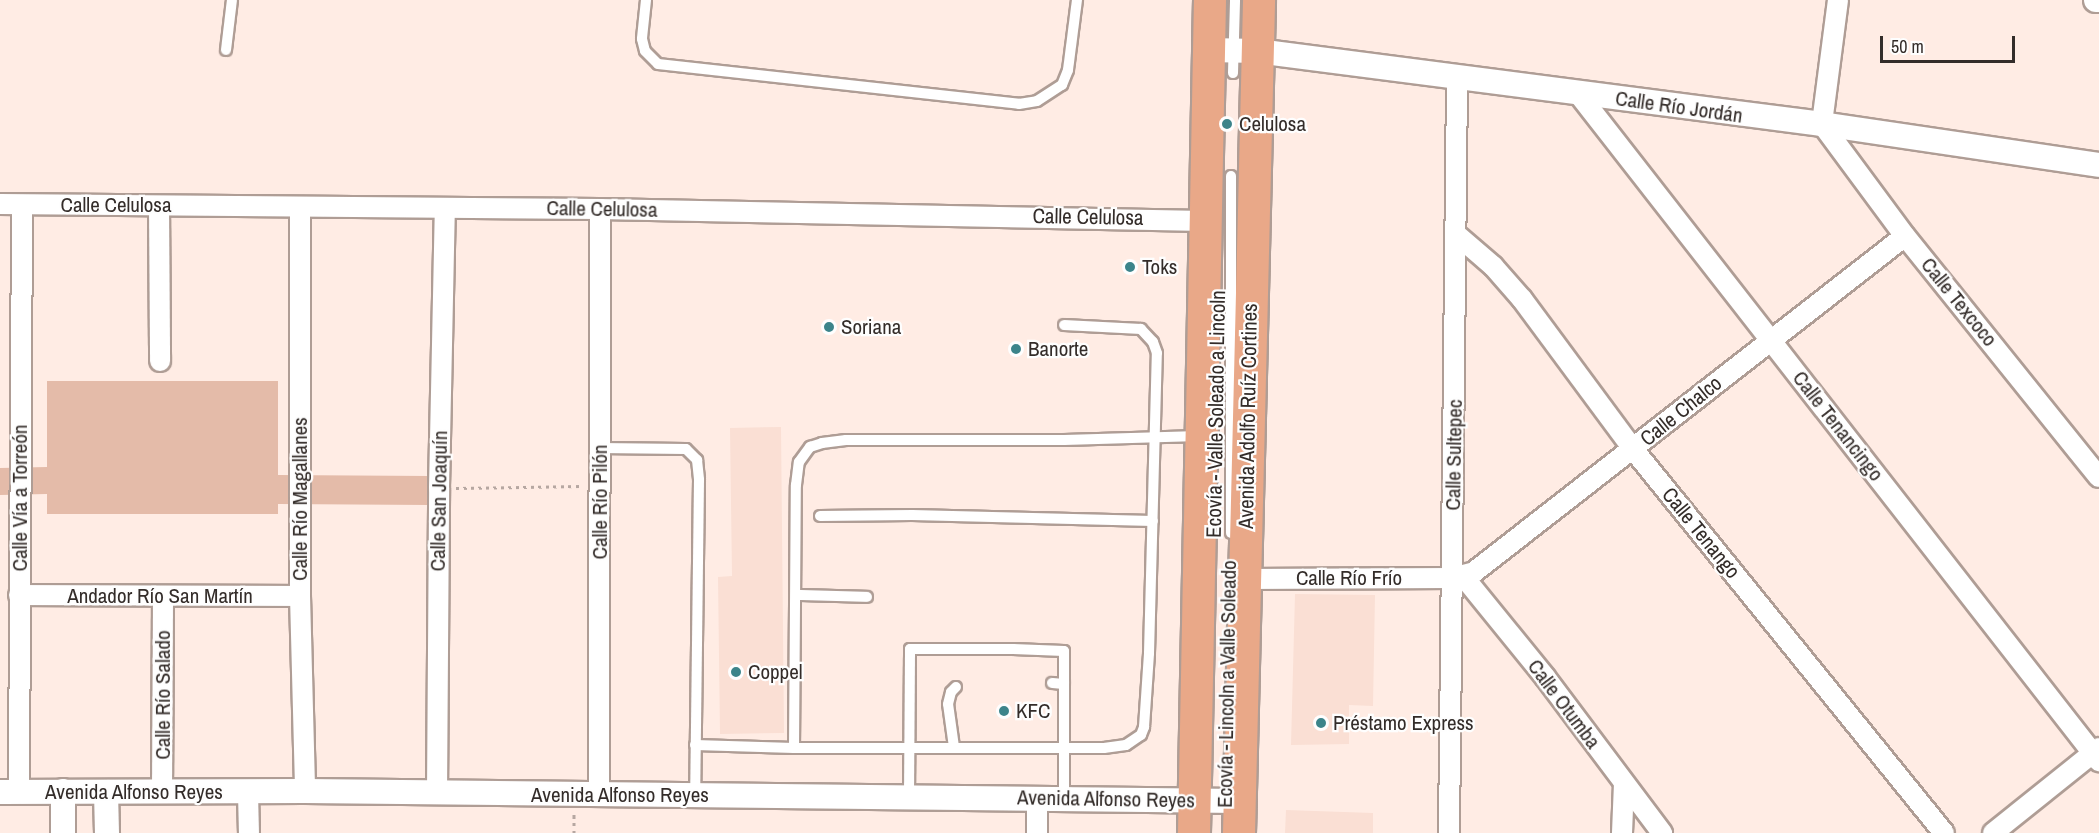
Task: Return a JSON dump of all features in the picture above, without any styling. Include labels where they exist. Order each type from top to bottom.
[{"type":"main road","name":"Avenida Adolfo Ruíz Cortines","points":[[1210,0],[1230,58],[1245,579],[1217,807]]},
{"type":"main road","name":"Avenida Adolfo Ruíz Cortines","points":[[1217,807],[1202,436],[1205,221],[1230,58],[1258,0]]},
{"type":"street","points":[[1822,124],[1838,0]]},
{"type":"street","name":"Calle Río Jordán","points":[[1230,58],[1457,77],[1822,124],[2099,165]]},
{"type":"street","name":"Calle Sultepec","points":[[1449,833],[1458,577],[1457,77]]},
{"type":"street","name":"Calle Tenancingo","points":[[1577,93],[2097,754]]},
{"type":"street","name":"Calle Texcoco","points":[[1822,124],[1905,236],[2099,477]]},
{"type":"street","name":"Calle Celulosa","points":[[0,204],[600,209],[1205,221]]},
{"type":"street","name":"Calle Vía a Torreón","points":[[10,792],[20,595],[22,205]]},
{"type":"street","points":[[159,206],[160,361]]},
{"type":"street","name":"Calle Río Magallanes","points":[[300,207],[300,596],[305,792]]},
{"type":"street","name":"Calle San Joaquín","points":[[437,794],[439,488],[445,208]]},
{"type":"street","name":"Calle Río Pilón","points":[[600,209],[600,795]]},
{"type":"street","name":"Calle Tenango","points":[[1457,235],[1493,266],[1521,299],[1633,449],[1944,833]]},
{"type":"street","name":"Calle Chalco","points":[[1458,577],[1501,552],[1770,339],[1905,236]]},
{"type":"street","name":"Calle Río Frío","points":[[1245,579],[1458,577]]},
{"type":"street","name":"Calle Otumba","points":[[1458,577],[1545,677],[1662,833]]},
{"type":"street","name":"Andador Río San Martín","points":[[20,595],[300,596]]},
{"type":"street","name":"Calle Río Salado","points":[[162,792],[163,597]]},
{"type":"street","points":[[1993,833],[2097,754]]},
{"type":"street","points":[[1622,833],[1624,784]]},
{"type":"street","name":"Avenida Alfonso Reyes","points":[[10,792],[1037,798],[1217,807]]},
{"type":"street","points":[[63,792],[63,833]]},
{"type":"street","points":[[106,792],[107,833]]},
{"type":"street","points":[[248,793],[249,833]]},
{"type":"street","points":[[1036,833],[1037,798]]},
{"type":"lane","points":[[226,50],[232,0]]},
{"type":"lane","points":[[645,0],[642,39],[645,51],[658,64],[1019,104],[1037,101],[1062,85],[1068,70],[1077,0]]},
{"type":"lane","points":[[1223,0],[1230,58]]},
{"type":"lane","points":[[1230,58],[1235,0]]},
{"type":"lane","name":"Ecovía - Lincoln a Valle Soleado","points":[[1230,546],[1231,176]]},
{"type":"lane","points":[[695,745],[794,748],[1064,747],[1126,745],[1141,735],[1144,727],[1154,521],[1157,359],[1154,342],[1142,329],[1064,326]]},
{"type":"lane","points":[[794,748],[797,471],[803,453],[810,447],[822,442],[846,440],[1064,440],[1202,436]]},
{"type":"lane","points":[[600,448],[686,449],[697,460],[699,480],[695,796]]},
{"type":"lane","points":[[820,516],[912,515],[1154,521]]},
{"type":"lane","points":[[797,595],[867,597]]},
{"type":"lane","points":[[909,797],[910,650],[1064,651],[1064,799]]},
{"type":"lane","points":[[1052,683],[1064,684]]},
{"type":"lane","points":[[954,747],[948,704],[956,687]]},
{"type":"path","points":[[439,488],[600,486]]},
{"type":"shaded area","points":[[47,381],[278,381],[278,475],[430,476],[430,505],[278,504],[278,514],[47,514],[47,494],[0,495],[0,468],[47,467]]},
{"type":"shaded area","points":[[781,427],[784,733],[720,734],[718,577],[732,576],[730,428]]},
{"type":"shaded area","points":[[1295,594],[1375,595],[1373,706],[1349,705],[1349,744],[1291,745]]},
{"type":"shaded area","points":[[1286,810],[1373,813],[1373,833],[1285,833]]},
{"type":"place","name":"Celulosa","points":[[1227,124]]},
{"type":"place","name":"Toks","points":[[1130,267]]},
{"type":"place","name":"Soriana","points":[[829,327]]},
{"type":"place","name":"Banorte","points":[[1016,349]]},
{"type":"place","name":"Coppel","points":[[736,672]]},
{"type":"place","name":"KFC","points":[[1004,711]]},
{"type":"place","name":"Préstamo Express","points":[[1321,723]]}]
